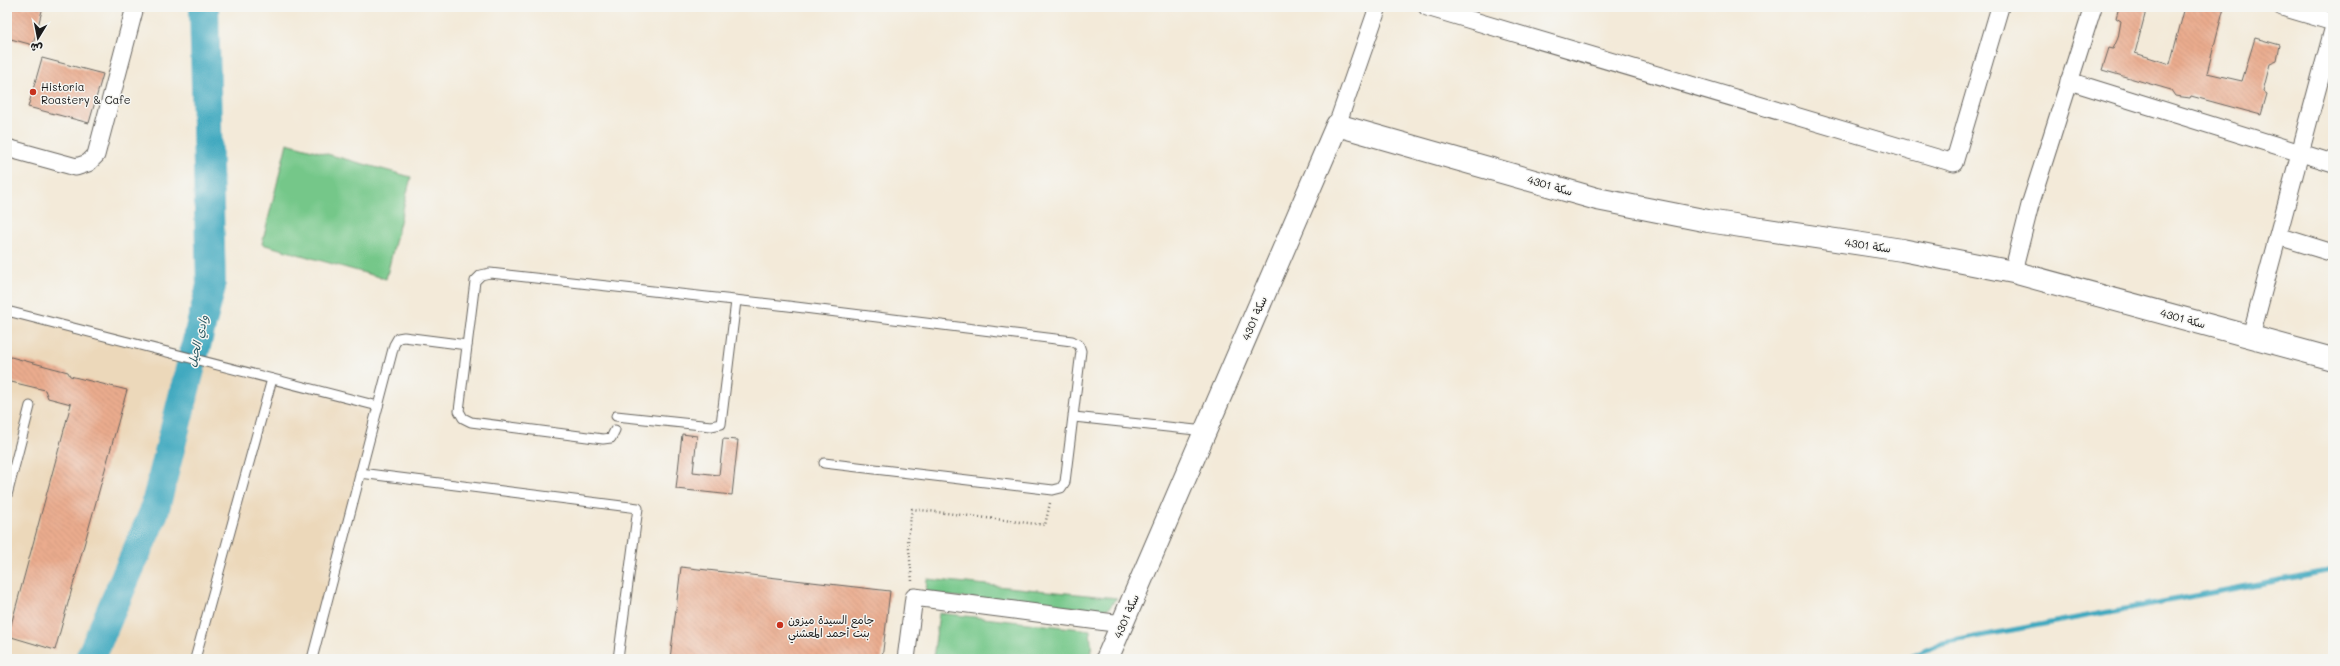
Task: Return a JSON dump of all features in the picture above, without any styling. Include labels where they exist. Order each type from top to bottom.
[{"type":"street","points":[[7,148],[76,166],[88,163],[96,154],[135,7]]},
{"type":"street","points":[[1337,124],[1378,7]]},
{"type":"street","points":[[1427,7],[1954,163],[2000,7]]},
{"type":"street","points":[[2013,272],[2030,205],[2093,7]]},
{"type":"street","points":[[2282,7],[2333,22]]},
{"type":"street","points":[[2251,336],[2300,152],[2331,47],[2333,30]]},
{"type":"street","points":[[2069,81],[2333,163]]},
{"type":"street","name":"سكة 4301","points":[[1107,659],[1337,124],[1597,199],[1708,221],[1902,250],[2013,272],[2333,359]]},
{"type":"street","points":[[2278,236],[2333,253]]},
{"type":"street","points":[[906,659],[914,597],[1122,624]]},
{"type":"lane","points":[[615,430],[611,438],[603,439],[471,422],[463,418],[459,411],[475,281],[481,275],[490,273],[1072,341],[1079,345],[1082,351],[1065,482],[1061,488],[1053,490],[824,463]]},
{"type":"lane","points":[[616,416],[711,426],[720,424],[736,301]]},
{"type":"lane","points":[[7,311],[378,406]]},
{"type":"lane","points":[[312,659],[394,345],[398,338],[404,337],[468,345]]},
{"type":"lane","points":[[195,659],[272,379]]},
{"type":"lane","points":[[7,495],[30,406]]},
{"type":"lane","points":[[1074,417],[1205,431]]},
{"type":"lane","points":[[360,473],[638,508],[618,659]]},
{"type":"path","points":[[914,597],[908,539],[912,510],[1045,525],[1053,490]]},
{"type":"shaded area","points":[[7,311],[378,406],[312,659],[7,659]]},
{"type":"green space","points":[[287,143],[411,177],[386,279],[262,244]]},
{"type":"green space","points":[[927,579],[1117,598],[1109,608],[1102,610],[926,594]]},
{"type":"green space","points":[[939,613],[1090,630],[1092,654],[1089,659],[933,659]]},
{"type":"building","points":[[7,7],[43,7],[33,45],[7,38]]},
{"type":"building","points":[[2119,7],[2147,7],[2135,53],[2170,64],[2185,7],[2224,7],[2207,73],[2242,81],[2255,38],[2280,45],[2277,61],[2270,64],[2263,91],[2267,94],[2261,115],[2191,96],[2190,98],[2175,96],[2171,90],[2102,70],[2109,48],[2113,49],[2118,38],[2121,21],[2116,18]]},
{"type":"building","points":[[42,58],[103,74],[89,123],[28,107]]},
{"type":"building","points":[[7,356],[68,372],[70,376],[127,390],[55,650],[8,636],[71,404],[48,398],[45,390],[7,381]]},
{"type":"building","points":[[682,434],[697,436],[693,472],[719,475],[723,439],[738,440],[732,495],[676,489]]},
{"type":"building","name":"جامع السيدة ميزون بنت أحمد المعشني","points":[[681,567],[890,591],[882,659],[670,659]]},
{"type":"waterway","name":"وادي الحيل","points":[[90,659],[154,512],[211,286],[204,7]]},
{"type":"waterway","points":[[1904,659],[1943,643],[2333,570]]},
{"type":"place","name":"Historia Roastery & Cafe","points":[[33,92]]},
{"type":"place","name":"جامع السيدة ميزون بنت أحمد المعشني","points":[[780,625]]}]
